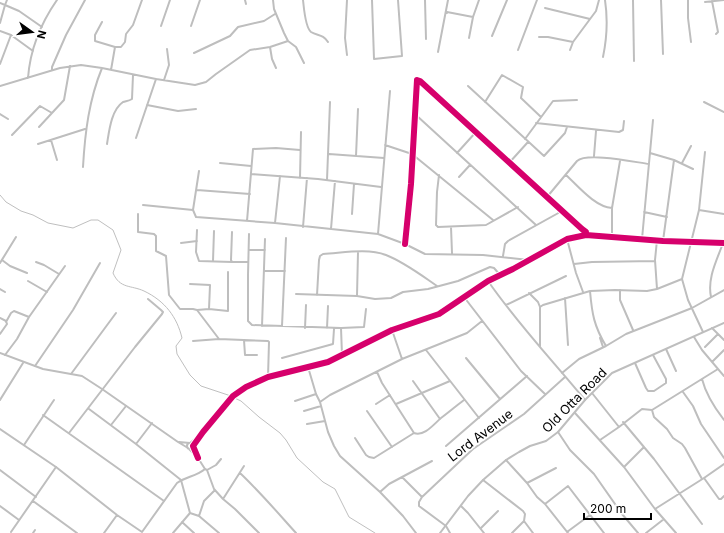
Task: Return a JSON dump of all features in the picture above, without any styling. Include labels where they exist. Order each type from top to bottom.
[{"type":"street","points":[[0,23],[7,0]]},
{"type":"street","points":[[28,78],[29,66],[33,51],[42,27],[56,1],[52,0]]},
{"type":"street","points":[[52,70],[66,36],[85,0]]},
{"type":"street","points":[[102,22],[95,35],[95,41],[120,47],[125,42],[126,34],[133,25],[142,0]]},
{"type":"street","points":[[160,26],[170,0]]},
{"type":"street","points":[[191,26],[200,0]]},
{"type":"street","points":[[245,0],[246,4]]},
{"type":"street","points":[[273,0],[275,14],[288,41],[296,47],[304,63]]},
{"type":"street","points":[[303,0],[307,27],[311,32],[323,35],[328,42]]},
{"type":"street","points":[[347,0],[345,38],[347,55]]},
{"type":"street","points":[[372,0],[374,59],[402,56],[398,0]]},
{"type":"street","points":[[425,0],[426,39]]},
{"type":"street","points":[[438,52],[448,0]]},
{"type":"street","points":[[469,38],[473,17],[479,0]]},
{"type":"street","points":[[492,36],[506,0]]},
{"type":"street","points":[[521,42],[518,50],[537,0]]},
{"type":"street","points":[[570,50],[596,11],[599,0]]},
{"type":"street","points":[[603,57],[607,18],[605,0]]},
{"type":"street","points":[[633,0],[634,60]]},
{"type":"street","points":[[663,54],[661,0],[664,0]]},
{"type":"street","points":[[688,0],[688,18],[691,42]]},
{"type":"street","points":[[705,2],[724,0]]},
{"type":"street","points":[[712,1],[718,32],[716,34]]},
{"type":"street","points":[[0,3],[19,11],[42,27]]},
{"type":"street","points":[[544,8],[590,18]]},
{"type":"street","points":[[445,15],[447,12],[473,17]]},
{"type":"street","points":[[194,53],[230,36],[238,27],[264,21],[275,14]]},
{"type":"street","points":[[0,31],[11,35],[33,51]]},
{"type":"street","points":[[0,64],[11,35]]},
{"type":"street","points":[[539,37],[548,37],[574,42]]},
{"type":"street","points":[[0,86],[70,66],[102,68],[133,75],[195,85],[206,82],[250,50],[270,47],[288,41]]},
{"type":"street","points":[[111,70],[115,47]]},
{"type":"street","points":[[270,47],[272,59],[276,68]]},
{"type":"street","points":[[164,80],[169,65],[167,49]]},
{"type":"street","points":[[39,127],[64,100],[70,66]]},
{"type":"street","points":[[83,167],[85,129],[95,85],[102,68]]},
{"type":"street","points":[[107,144],[109,129],[116,110],[124,102],[132,99],[133,75]]},
{"type":"street","points":[[485,102],[502,75],[523,86],[521,98],[540,117]]},
{"type":"street","points":[[136,138],[156,79]]},
{"type":"street","points":[[405,244],[411,184],[417,80],[586,232],[586,235]]},
{"type":"street","points":[[468,86],[544,156],[546,156],[565,133],[567,127]]},
{"type":"street","points":[[378,234],[390,91]]},
{"type":"street","points":[[525,139],[540,117],[555,100],[577,100]]},
{"type":"street","points":[[328,180],[330,102]]},
{"type":"street","points":[[704,102],[724,112]]},
{"type":"street","points":[[147,105],[178,111],[196,109]]},
{"type":"street","points":[[12,135],[40,106],[52,113]]},
{"type":"street","points":[[356,156],[358,109]]},
{"type":"street","points":[[0,114],[8,119]]},
{"type":"street","points":[[416,115],[536,225]]},
{"type":"street","points":[[642,239],[653,120]]},
{"type":"street","points":[[536,123],[622,132],[624,121]]},
{"type":"street","points":[[38,144],[85,129]]},
{"type":"street","points":[[594,156],[596,130]]},
{"type":"street","points":[[300,178],[301,132]]},
{"type":"street","points":[[456,153],[476,132]]},
{"type":"street","points":[[52,140],[57,160]]},
{"type":"street","points":[[509,163],[528,142]]},
{"type":"street","points":[[385,145],[412,154],[493,220]]},
{"type":"street","points":[[682,164],[691,146]]},
{"type":"street","points":[[247,221],[252,151],[255,149],[300,150]]},
{"type":"street","points":[[703,332],[692,308],[682,279],[699,210],[705,152]]},
{"type":"street","points":[[650,153],[674,160],[693,169]]},
{"type":"street","points":[[329,154],[384,158]]},
{"type":"street","points":[[547,197],[579,159],[594,156],[649,164]]},
{"type":"street","points":[[612,237],[612,208],[620,160]]},
{"type":"street","points":[[663,241],[674,160]]},
{"type":"street","points":[[220,163],[252,166]]},
{"type":"street","points":[[459,177],[470,165]]},
{"type":"street","points":[[199,171],[193,210],[196,218],[275,223],[378,234],[405,244],[425,254],[503,256],[530,260]]},
{"type":"street","points":[[251,174],[328,180],[382,187]]},
{"type":"street","points":[[439,175],[436,225],[438,227],[486,225],[518,208]]},
{"type":"street","points":[[566,175],[598,204],[612,208]]},
{"type":"street","points":[[275,223],[280,176]]},
{"type":"street","points":[[303,226],[307,178]]},
{"type":"street","points":[[331,229],[335,182]]},
{"type":"street","points":[[352,214],[354,184]]},
{"type":"street","points":[[197,190],[250,194]]},
{"type":"street","points":[[143,205],[193,210]]},
{"type":"street","points":[[699,210],[724,214]]},
{"type":"street","points":[[503,256],[505,244],[508,241],[562,211]]},
{"type":"street","points":[[644,212],[667,217]]},
{"type":"street","points":[[138,214],[138,232],[154,234],[156,236],[156,251],[166,256],[169,291],[173,301],[180,308],[228,311],[228,272]]},
{"type":"street","points":[[451,227],[452,254]]},
{"type":"street","points":[[197,230],[196,252],[199,261],[248,262]]},
{"type":"street","points":[[213,261],[214,231]]},
{"type":"street","points":[[232,232],[230,257],[232,262]]},
{"type":"street","points":[[250,234],[248,262],[248,321],[252,325],[305,328],[364,327],[366,309]]},
{"type":"street","points":[[188,448],[192,448],[203,432],[237,393],[254,383],[268,376],[328,362],[392,330],[439,314],[488,281],[567,239],[586,235],[691,243],[724,243],[710,281],[711,297]]},
{"type":"street","points":[[16,237],[1,261],[27,273]]},
{"type":"street","points":[[282,327],[286,238]]},
{"type":"street","points":[[262,326],[265,239]]},
{"type":"street","points":[[567,239],[583,292]]},
{"type":"street","points":[[657,240],[655,261],[657,289]]},
{"type":"street","points":[[181,243],[197,241]]},
{"type":"street","points":[[249,250],[265,250]]},
{"type":"street","points":[[357,296],[358,252]]},
{"type":"street","points":[[317,294],[319,260],[320,256],[323,254],[372,252],[385,255],[414,270],[437,286]]},
{"type":"street","points":[[574,264],[592,262],[655,261]]},
{"type":"street","points":[[36,262],[59,274]]},
{"type":"street","points":[[35,366],[73,310],[100,263]]},
{"type":"street","points":[[5,356],[29,317],[65,266]]},
{"type":"street","points":[[296,294],[357,296],[386,299],[403,292],[428,289],[458,281],[490,267],[494,268],[500,275]]},
{"type":"street","points":[[264,270],[285,271]]},
{"type":"street","points":[[506,305],[566,276]]},
{"type":"street","points":[[540,307],[583,292],[657,289],[682,279]]},
{"type":"street","points":[[28,281],[47,292]]},
{"type":"street","points":[[488,281],[584,400]]},
{"type":"street","points":[[190,284],[210,285],[209,309]]},
{"type":"street","points":[[0,289],[5,292]]},
{"type":"street","points":[[620,290],[620,300],[634,330]]},
{"type":"street","points":[[562,373],[579,359],[634,330],[692,308],[724,290]]},
{"type":"street","points":[[590,291],[592,311],[596,328],[604,347]]},
{"type":"street","points":[[529,293],[543,305]]},
{"type":"street","points":[[464,298],[527,376],[545,394]]},
{"type":"street","points":[[565,298],[568,345]]},
{"type":"street","points":[[69,434],[102,388],[162,314],[162,310],[148,299]]},
{"type":"street","points":[[538,302],[540,307],[540,346]]},
{"type":"street","points":[[305,328],[306,305]]},
{"type":"street","points":[[327,328],[328,306]]},
{"type":"street","points":[[197,310],[219,339]]},
{"type":"street","points":[[0,334],[11,313],[14,311],[29,317]]},
{"type":"street","points":[[71,374],[116,313]]},
{"type":"street","points":[[0,318],[6,322]]},
{"type":"street","points":[[320,402],[330,395],[402,358],[467,333],[482,321]]},
{"type":"street","name":"Old Otta Road","points":[[440,533],[482,480],[506,460],[530,446],[546,441],[558,432],[575,413],[584,400],[612,373],[724,323]]},
{"type":"street","points":[[282,358],[333,344],[334,328]]},
{"type":"street","points":[[341,328],[342,355]]},
{"type":"street","points":[[712,328],[724,340]]},
{"type":"street","points":[[392,330],[402,358]]},
{"type":"street","points":[[705,347],[718,334]]},
{"type":"street","points":[[694,337],[702,350],[724,376]]},
{"type":"street","points":[[193,340],[266,340],[270,342],[268,376]]},
{"type":"street","points":[[244,340],[245,355],[257,355]]},
{"type":"street","points":[[666,349],[676,371]]},
{"type":"street","points":[[426,350],[479,418]]},
{"type":"street","points":[[712,362],[724,350]]},
{"type":"street","points":[[0,353],[23,363],[51,371],[82,376],[102,388],[188,448],[198,458]]},
{"type":"street","points":[[635,363],[646,388],[648,390],[654,390],[666,383],[666,378],[653,354]]},
{"type":"street","points":[[466,358],[500,399]]},
{"type":"street","points":[[0,400],[23,363]]},
{"type":"street","points":[[308,367],[328,432],[340,456],[380,492],[403,516],[416,533]]},
{"type":"street","points":[[600,440],[642,409],[652,410],[684,392],[718,369]]},
{"type":"street","points":[[377,372],[414,433]]},
{"type":"street","points":[[446,446],[527,376]]},
{"type":"street","name":"Lord Avenue","points":[[422,497],[473,449],[516,420],[565,377]]},
{"type":"street","points":[[702,379],[713,406],[724,420]]},
{"type":"street","points":[[413,381],[440,419]]},
{"type":"street","points":[[396,404],[450,381]]},
{"type":"street","points":[[684,392],[693,406],[701,424],[724,458]]},
{"type":"street","points":[[592,393],[619,427]]},
{"type":"street","points":[[295,401],[316,394]]},
{"type":"street","points":[[376,404],[390,395]]},
{"type":"street","points":[[24,445],[54,400]]},
{"type":"street","points":[[355,438],[369,457],[374,458],[414,433],[419,434],[431,428],[464,400]]},
{"type":"street","points":[[111,426],[126,406]]},
{"type":"street","points":[[304,411],[321,406]]},
{"type":"street","points":[[88,409],[136,444],[181,480],[190,513]]},
{"type":"street","points":[[652,410],[654,417],[667,429],[673,438],[685,448],[703,479],[719,499],[724,496]]},
{"type":"street","points":[[367,411],[392,448]]},
{"type":"street","points":[[575,413],[624,467],[655,509],[676,533]]},
{"type":"street","points":[[44,414],[69,434],[164,501]]},
{"type":"street","points":[[307,424],[325,421]]},
{"type":"street","points":[[623,422],[644,446],[702,524]]},
{"type":"street","points":[[136,444],[152,423]]},
{"type":"street","points":[[0,429],[56,467],[117,515],[142,532],[174,486],[181,480],[216,465],[221,459]]},
{"type":"street","points":[[188,448],[187,445],[203,432]]},
{"type":"street","points":[[558,432],[570,450],[594,474],[622,514],[638,533]]},
{"type":"street","points":[[178,442],[192,444],[215,490],[222,499],[236,509],[259,533]]},
{"type":"street","points":[[624,467],[644,446]]},
{"type":"street","points":[[506,460],[527,483],[537,497],[545,504],[567,533],[590,515]]},
{"type":"street","points":[[380,492],[389,484],[432,461]]},
{"type":"street","points":[[655,509],[724,464]]},
{"type":"street","points":[[222,499],[244,466]]},
{"type":"street","points":[[11,532],[56,467]]},
{"type":"street","points":[[527,483],[556,468]]},
{"type":"street","points":[[0,470],[36,497]]},
{"type":"street","points":[[240,473],[252,484],[296,533]]},
{"type":"street","points":[[402,477],[422,497],[419,502],[419,506],[446,526],[450,533]]},
{"type":"street","points":[[482,480],[525,514],[524,521],[512,533]]},
{"type":"street","points":[[545,504],[568,486],[604,533]]},
{"type":"street","points":[[199,516],[204,501],[215,490]]},
{"type":"street","points":[[33,501],[77,533]]},
{"type":"street","points":[[0,506],[19,520]]},
{"type":"street","points":[[461,506],[484,533]]},
{"type":"street","points":[[481,528],[498,511]]},
{"type":"street","points":[[190,513],[199,516],[219,533]]},
{"type":"street","points":[[173,533],[190,513]]},
{"type":"street","points":[[104,533],[117,515]]},
{"type":"street","points":[[646,533],[664,519]]},
{"type":"street","points":[[524,521],[533,533]]},
{"type":"street","points":[[182,522],[194,533]]},
{"type":"waterway","points":[[0,195],[6,202],[21,211],[33,215],[48,223],[73,228],[91,220],[98,220],[113,230],[121,250],[113,273],[122,284],[144,291],[158,300],[169,310],[177,323],[182,338],[176,346],[177,354],[190,375],[201,386],[241,401],[280,433],[297,458],[323,482],[335,489],[349,517],[375,533]]},
{"type":"cycle path","points":[[405,244],[411,184],[417,80],[420,81],[586,232],[586,235]]},
{"type":"cycle path","points":[[198,458],[193,446],[233,396],[246,387],[268,377],[328,362],[392,330],[439,314],[488,281],[567,239],[586,235],[663,241],[724,243]]}]
